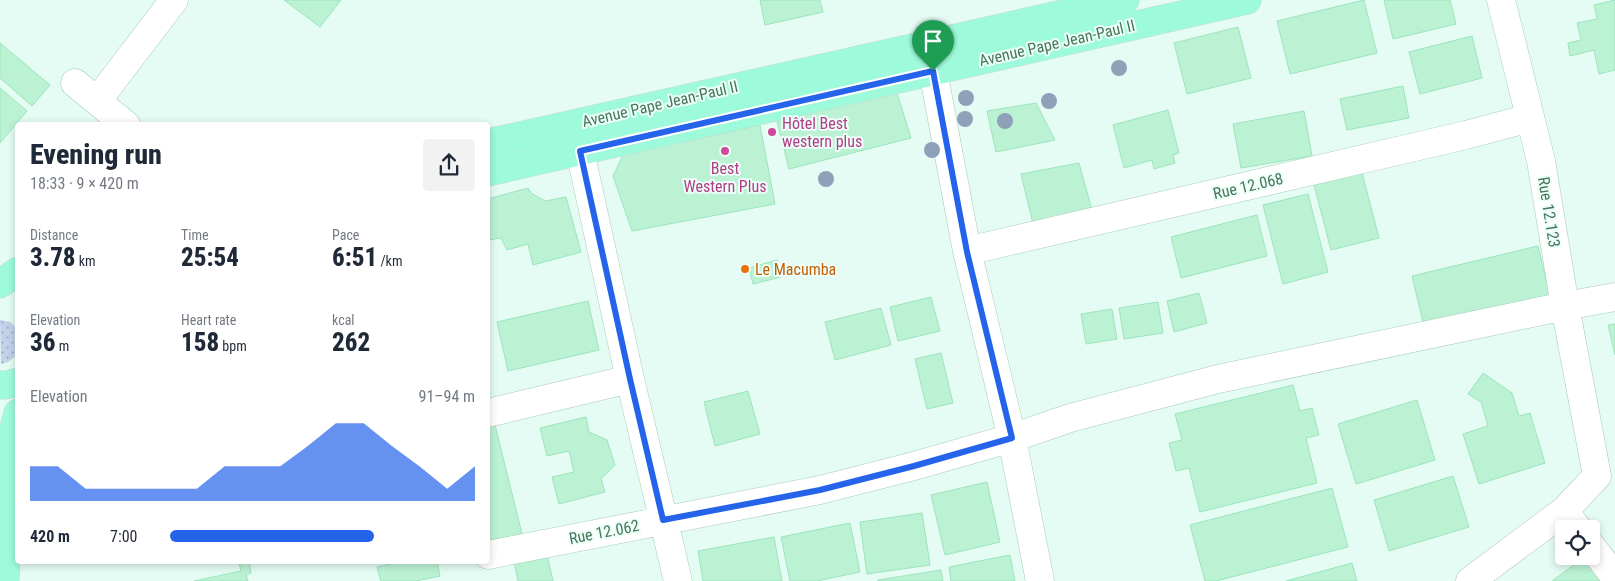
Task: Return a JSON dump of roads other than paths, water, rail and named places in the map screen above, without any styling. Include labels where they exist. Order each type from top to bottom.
[{"type":"main road","name":"Avenue Pape Jean-Paul II","points":[[490,143],[1125,0]]},
{"type":"main road","name":"Avenue Pape Jean-Paul II","points":[[490,172],[1247,0]]},
{"type":"main road","points":[[0,284],[15,273]]},
{"type":"main road","points":[[0,295],[15,297]]},
{"type":"main road","points":[[0,385],[15,383]]},
{"type":"main road","points":[[6,581],[12,435],[15,424]]},
{"type":"street","points":[[97,101],[174,0]]},
{"type":"street","name":"Rue 12.123","points":[[1501,0],[1541,161],[1565,306],[1597,476],[1571,520]]},
{"type":"street","points":[[933,71],[967,252],[1012,438],[1040,581]]},
{"type":"street","points":[[75,83],[122,122]]},
{"type":"street","name":"Rue 12.068","points":[[967,252],[1530,118]]},
{"type":"street","points":[[580,151],[630,379],[678,581]]},
{"type":"street","name":"Rue 12.062","points":[[490,554],[820,490],[1012,438],[1080,415],[1218,379],[1615,297]]},
{"type":"street","points":[[490,413],[630,379]]},
{"type":"street","points":[[1470,581],[1555,530]]},
{"type":"street","points":[[1600,558],[1615,577]]},
{"type":"place","name":"Hôtel Best western plus","points":[[772,132]]},
{"type":"place","name":"Best Western Plus","points":[[725,151]]},
{"type":"place","name":"Le Macumba","points":[[745,269]]}]
